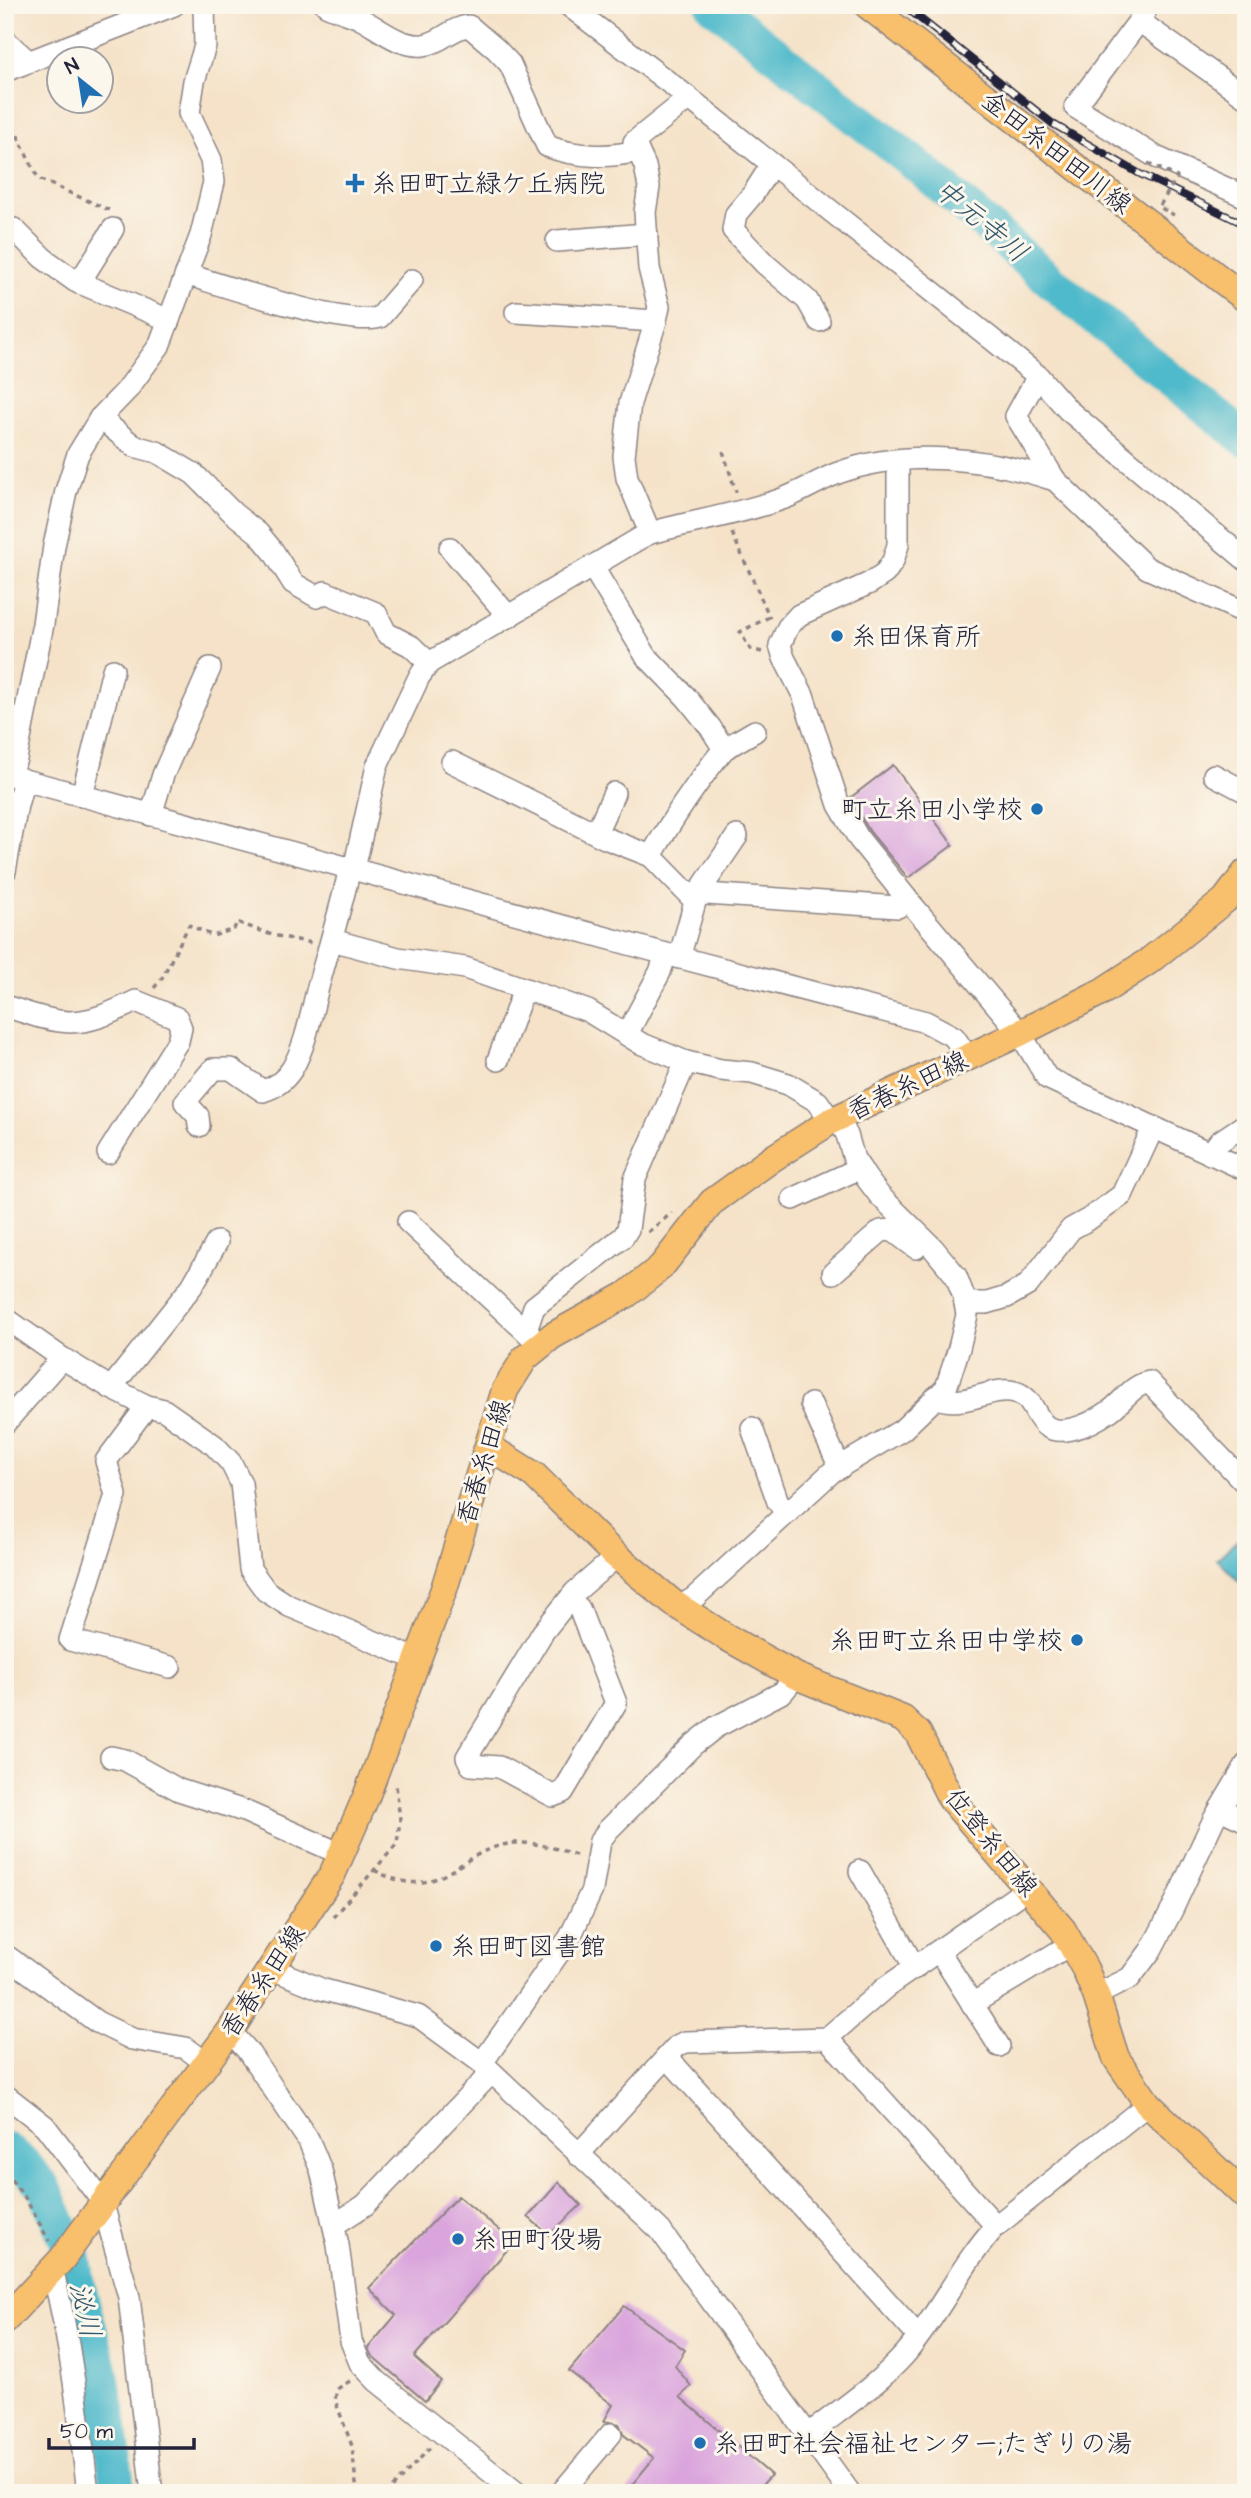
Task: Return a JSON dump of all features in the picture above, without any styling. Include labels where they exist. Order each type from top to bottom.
[{"type":"main road","name":"金田糸田田川線","points":[[867,5],[1246,299]]},
{"type":"main road","name":"香春糸田線","points":[[5,2320],[57,2264],[230,2031],[332,1874],[366,1797],[444,1590],[505,1390],[525,1358],[533,1338],[552,1336],[626,1295],[661,1267],[712,1202],[773,1158],[834,1120],[1020,1033],[1102,991],[1149,961],[1225,900],[1246,872]]},
{"type":"main road","name":"位登糸田線","points":[[489,1447],[534,1475],[617,1556],[679,1607],[796,1676],[904,1719],[918,1733],[951,1799],[1063,1930],[1096,1995],[1116,2058],[1148,2104],[1246,2197]]},
{"type":"street","points":[[5,71],[139,11],[174,5]]},
{"type":"street","points":[[5,871],[17,804],[12,775],[66,491],[78,454],[100,418],[127,390],[159,346],[201,235],[214,182],[211,160],[189,113],[194,81],[205,46],[204,5]]},
{"type":"street","points":[[326,5],[359,18],[394,39],[420,46],[433,43],[462,26],[469,26],[510,64],[547,146],[572,155],[623,155],[638,151]]},
{"type":"street","points":[[568,5],[1038,376],[1068,410],[1246,560]]},
{"type":"street","points":[[1246,97],[1144,13],[1075,107],[1156,157],[1246,197]]},
{"type":"street","points":[[5,40],[28,61]]},
{"type":"street","points":[[650,533],[627,478],[624,456],[630,403],[659,307],[649,268],[645,212],[649,187],[645,166],[634,142],[689,98]]},
{"type":"street","points":[[772,164],[753,194],[736,214],[733,230],[765,264],[807,300],[819,321]]},
{"type":"street","points":[[14,229],[43,258],[79,283],[169,320]]},
{"type":"street","points":[[79,283],[113,229]]},
{"type":"street","points":[[556,242],[647,234]]},
{"type":"street","points":[[186,274],[244,293],[338,316],[372,320],[380,317],[412,280]]},
{"type":"street","points":[[516,312],[656,321]]},
{"type":"street","points":[[1038,376],[1016,416],[1055,480],[1147,568],[1246,613]]},
{"type":"street","points":[[100,418],[134,446],[157,452],[194,474],[233,513],[258,533],[293,583],[317,597],[325,592],[376,613],[386,633],[411,646],[429,663]]},
{"type":"street","points":[[199,1126],[198,1116],[185,1102],[213,1069],[230,1069],[263,1091],[277,1087],[299,1056],[352,868],[377,766],[419,677],[429,663],[650,533],[786,497],[838,473],[898,460],[953,459],[995,463],[1055,480]]},
{"type":"street","points":[[898,460],[898,545],[894,561],[885,573],[870,583],[799,615],[788,627],[782,641],[784,658],[803,695],[839,805],[859,839],[1020,1033],[1047,1078],[1246,1170]]},
{"type":"street","points":[[450,548],[509,617]]},
{"type":"street","points":[[592,566],[646,656],[686,697],[710,727],[723,750]]},
{"type":"street","points":[[151,815],[163,775],[211,668]]},
{"type":"street","points":[[82,796],[113,670]]},
{"type":"street","points":[[651,856],[691,790],[723,750],[755,732]]},
{"type":"street","points":[[452,762],[596,833],[651,856],[689,895],[898,907],[908,900]]},
{"type":"street","points":[[12,775],[151,815],[926,1022],[954,1037],[967,1056]]},
{"type":"street","points":[[1214,775],[1246,792]]},
{"type":"street","points":[[596,833],[614,793]]},
{"type":"street","points":[[626,1034],[660,972],[673,956],[697,895],[737,836]]},
{"type":"street","points":[[332,940],[398,958],[465,968],[588,1011],[640,1043],[686,1062],[721,1070],[752,1073],[788,1084],[818,1102],[834,1120],[847,1135],[854,1159],[880,1196],[956,1276],[967,1315],[946,1388],[902,1430],[833,1471],[694,1598],[679,1607]]},
{"type":"street","points":[[498,1060],[524,989]]},
{"type":"street","points":[[5,1006],[54,1022],[79,1023],[103,1018],[136,1002],[177,1018],[180,1028],[178,1041],[108,1153]]},
{"type":"street","points":[[533,1338],[534,1307],[623,1237],[628,1229],[635,1179],[686,1062]]},
{"type":"street","points":[[1210,1154],[1219,1142],[1246,1124]]},
{"type":"street","points":[[965,1303],[987,1303],[1007,1297],[1028,1285],[1071,1229],[1122,1195],[1153,1128]]},
{"type":"street","points":[[793,1199],[860,1168]]},
{"type":"street","points":[[408,1222],[533,1338]]},
{"type":"street","points":[[833,1273],[881,1231],[892,1230],[909,1241],[915,1249],[925,1241]]},
{"type":"street","points":[[111,1388],[192,1286],[217,1242]]},
{"type":"street","points":[[5,1318],[111,1388],[147,1406],[164,1409],[215,1445],[231,1463],[241,1483],[250,1569],[266,1591],[289,1606],[418,1660]]},
{"type":"street","points":[[5,1423],[62,1358]]},
{"type":"street","points":[[936,1397],[948,1403],[1005,1391],[1016,1392],[1028,1401],[1041,1423],[1053,1430],[1063,1430],[1089,1423],[1111,1410],[1140,1384],[1149,1382],[1246,1484]]},
{"type":"street","points":[[811,1404],[840,1468]]},
{"type":"street","points":[[147,1406],[106,1461],[116,1495],[70,1640],[170,1667]]},
{"type":"street","points":[[752,1428],[778,1502],[787,1513]]},
{"type":"street","points":[[568,1601],[579,1608],[616,1703],[563,1792],[553,1796],[499,1767],[471,1765],[467,1757],[543,1632],[568,1601],[617,1556]]},
{"type":"street","points":[[334,2225],[365,2206],[487,2068],[570,1937],[592,1890],[600,1841],[608,1830],[693,1745],[716,1727],[783,1692],[796,1676]]},
{"type":"street","points":[[111,1757],[125,1760],[179,1790],[244,1811],[341,1854]]},
{"type":"street","points":[[1096,1995],[1130,1978],[1151,1950],[1220,1809],[1246,1765]]},
{"type":"street","points":[[1220,1809],[1246,1821]]},
{"type":"street","points":[[860,1871],[915,1968]]},
{"type":"street","points":[[578,2155],[677,2046],[685,2042],[827,2038],[885,1988],[1028,1888]]},
{"type":"street","points":[[972,2004],[1071,1944]]},
{"type":"street","points":[[939,1951],[999,2046]]},
{"type":"street","points":[[5,1955],[97,2022],[132,2039],[186,2048],[206,2063]]},
{"type":"street","points":[[270,1968],[320,1989],[418,2016],[487,2068],[660,2230],[850,2493]]},
{"type":"street","points":[[230,2031],[247,2050],[309,2141],[321,2169],[334,2225],[351,2341],[363,2367],[517,2493]]},
{"type":"street","points":[[827,2038],[996,2227]]},
{"type":"street","points":[[667,2057],[918,2336]]},
{"type":"street","points":[[5,2095],[45,2126],[102,2202],[128,2297],[152,2493]]},
{"type":"street","points":[[808,2435],[877,2381],[906,2353],[984,2240],[996,2227],[1148,2104]]},
{"type":"street","points":[[57,2264],[88,2493]]},
{"type":"street","points":[[561,2493],[611,2434]]},
{"type":"path","points":[[5,108],[35,173],[51,186],[106,207],[113,215],[113,229]]},
{"type":"path","points":[[1148,163],[1177,177],[1159,207],[1174,215]]},
{"type":"path","points":[[723,451],[733,513],[769,617],[782,641],[761,653],[750,649],[740,632],[769,617]]},
{"type":"path","points":[[136,1002],[150,992],[162,978],[189,925],[213,936],[234,929],[237,922],[272,936],[322,944],[332,940]]},
{"type":"path","points":[[374,1870],[408,1884],[429,1881],[488,1850],[513,1843],[539,1844],[595,1861]]},
{"type":"path","points":[[5,2172],[26,2199],[49,2238],[57,2264]]},
{"type":"path","points":[[357,2493],[352,2446],[335,2400],[337,2389],[353,2380],[363,2367]]},
{"type":"path","points":[[384,2493],[390,2490],[443,2434]]},
{"type":"water","points":[[1246,1535],[1246,1588],[1217,1559]]},
{"type":"building","points":[[893,765],[953,845],[908,878],[870,832],[850,798]]},
{"type":"building","points":[[559,2182],[581,2205],[549,2235],[528,2217]]},
{"type":"building","points":[[458,2196],[514,2242],[414,2357],[441,2381],[425,2401],[371,2355],[368,2348],[396,2315],[369,2288]]},
{"type":"building","points":[[624,2306],[685,2350],[675,2366],[691,2386],[680,2397],[771,2475],[755,2493],[625,2493],[654,2458],[624,2435],[619,2424],[604,2421],[613,2405],[569,2371]]},
{"type":"waterway","name":"中元寺川","points":[[713,5],[925,172],[1066,294],[1246,440]]},
{"type":"waterway","name":"泌川","points":[[5,2149],[21,2161],[44,2187],[74,2258],[80,2294],[100,2367],[118,2493]]},
{"type":"railway","points":[[903,5],[1053,124],[1140,174],[1246,225]]},
{"type":"place","name":"糸田町立緑ケ丘病院","points":[[355,183]]},
{"type":"place","name":"糸田保育所","points":[[837,636]]},
{"type":"place","name":"町立糸田小学校","points":[[1037,809]]},
{"type":"place","name":"糸田町立糸田中学校","points":[[1077,1640]]},
{"type":"place","name":"糸田町図書館","points":[[436,1946]]},
{"type":"place","name":"糸田町役場","points":[[458,2239]]},
{"type":"place","name":"糸田町社会福祉センター;たぎりの湯","points":[[700,2443]]}]
